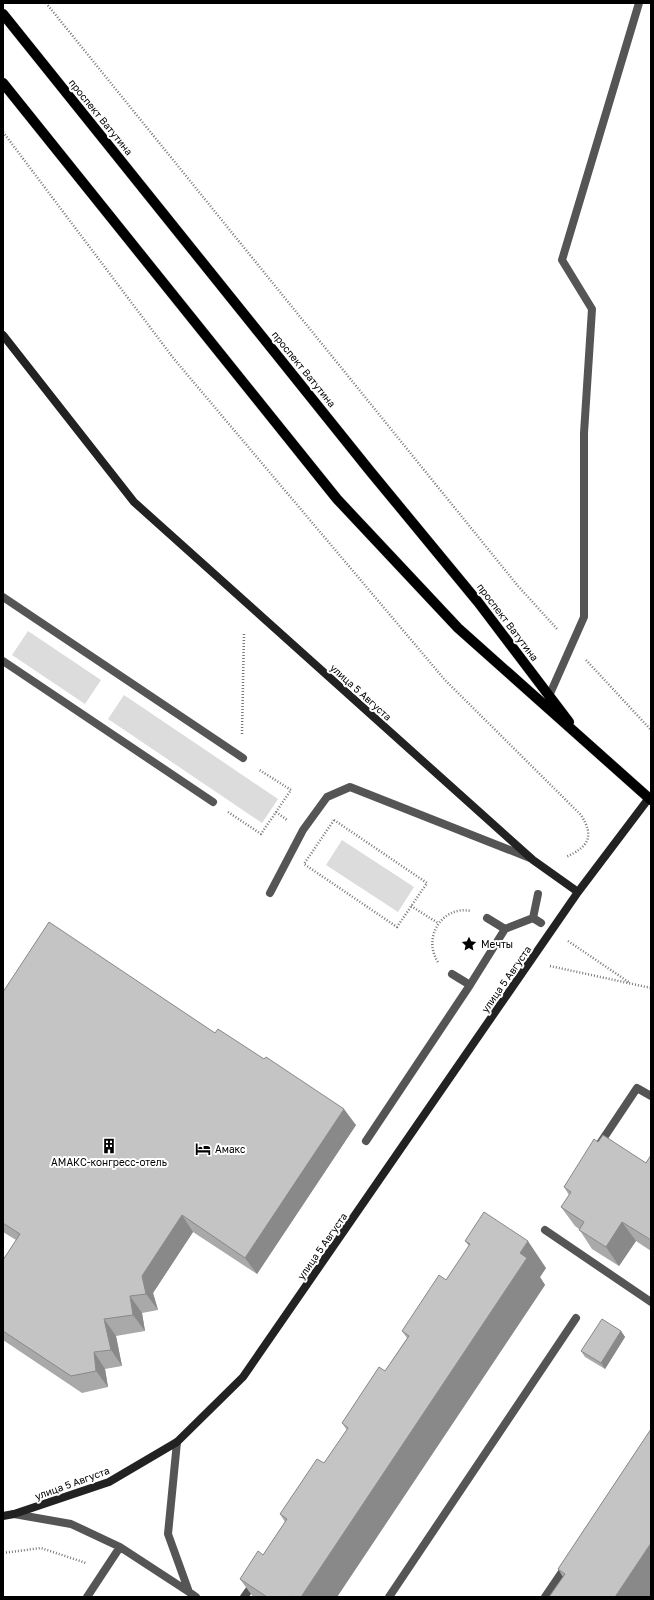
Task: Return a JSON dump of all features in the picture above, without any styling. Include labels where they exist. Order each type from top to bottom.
[{"type":"main road","name":"проспект Ватутина","points":[[3,14],[370,471],[478,602],[584,741]]},
{"type":"main road","name":"проспект Ватутина","points":[[3,83],[338,499],[458,628],[650,799]]},
{"type":"street","points":[[549,696],[584,617],[584,433],[592,309],[562,260],[639,3]]},
{"type":"street","name":"улица 5 Августа","points":[[3,336],[134,502],[533,860],[578,892]]},
{"type":"street","points":[[3,597],[242,758]]},
{"type":"street","points":[[3,661],[213,802]]},
{"type":"street","points":[[270,893],[303,830],[327,796],[350,787],[533,860]]},
{"type":"street","name":"улица 5 Августа","points":[[3,1516],[14,1514],[109,1482],[177,1442],[243,1377],[578,892],[650,799]]},
{"type":"street","points":[[533,918],[538,894]]},
{"type":"street","points":[[487,918],[505,929]]},
{"type":"street","points":[[533,918],[541,923]]},
{"type":"street","points":[[366,1141],[470,985],[505,929],[533,918]]},
{"type":"street","points":[[452,974],[470,985]]},
{"type":"street","points":[[595,1151],[637,1088],[651,1096]]},
{"type":"street","points":[[545,1230],[651,1302]]},
{"type":"street","points":[[389,1597],[576,1318]]},
{"type":"street","points":[[177,1442],[168,1534],[192,1595]]},
{"type":"street","points":[[14,1514],[72,1524],[120,1547],[192,1595]]},
{"type":"street","points":[[87,1597],[120,1547]]},
{"type":"street","points":[[545,1597],[572,1557]]},
{"type":"street","points":[[244,1597],[258,1577]]},
{"type":"path","points":[[46,3],[518,586],[651,730]]},
{"type":"path","points":[[3,132],[174,359],[445,680],[581,815],[589,827],[587,840],[580,851],[566,857]]},
{"type":"path","points":[[213,802],[261,834],[291,790],[242,758],[244,632]]},
{"type":"path","points":[[304,864],[397,927],[426,883],[334,820]]},
{"type":"path","points":[[411,906],[438,924]]},
{"type":"path","points":[[452,974],[441,967],[434,956],[432,942],[433,932],[438,924],[443,917],[455,911],[475,911],[487,918]]},
{"type":"path","points":[[552,930],[632,984]]},
{"type":"path","points":[[543,964],[651,988]]},
{"type":"path","points":[[3,1553],[41,1548],[106,1569]]},
{"type":"shaded area","points":[[28,631],[101,680],[85,704],[12,655]]},
{"type":"shaded area","points":[[124,695],[278,799],[262,823],[108,719]]},
{"type":"shaded area","points":[[342,840],[414,887],[398,912],[326,865]]},
{"type":"building","name":"АМАКС-конгресс-отель","points":[[49,922],[215,1033],[218,1029],[264,1059],[266,1057],[344,1109],[245,1258],[182,1215],[142,1276],[146,1294],[130,1296],[133,1315],[104,1319],[111,1350],[94,1352],[96,1371],[71,1376],[3,1331],[3,1260],[20,1234],[3,1223],[3,992]]},
{"type":"building","points":[[603,1135],[646,1163],[651,1155],[651,1240],[622,1222],[606,1247],[579,1230],[584,1222],[561,1207],[571,1192],[564,1187],[594,1139],[598,1142]]},
{"type":"building","points":[[484,1212],[528,1241],[520,1253],[527,1258],[301,1597],[267,1597],[240,1579],[258,1551],[263,1555],[287,1519],[280,1514],[317,1459],[324,1463],[348,1428],[342,1423],[379,1367],[385,1371],[409,1336],[402,1331],[439,1275],[446,1280],[470,1244],[465,1241]]},
{"type":"building","points":[[602,1319],[621,1331],[601,1363],[581,1351]]},
{"type":"building","points":[[651,1429],[651,1543],[615,1597],[549,1597],[565,1574],[558,1569]]},
{"type":"place","name":"Мечты","points":[[469,944]]},
{"type":"place","name":"АМАКС-конгресс-отель","points":[[109,1146]]},
{"type":"place","name":"Амакс","points":[[203,1149]]}]
